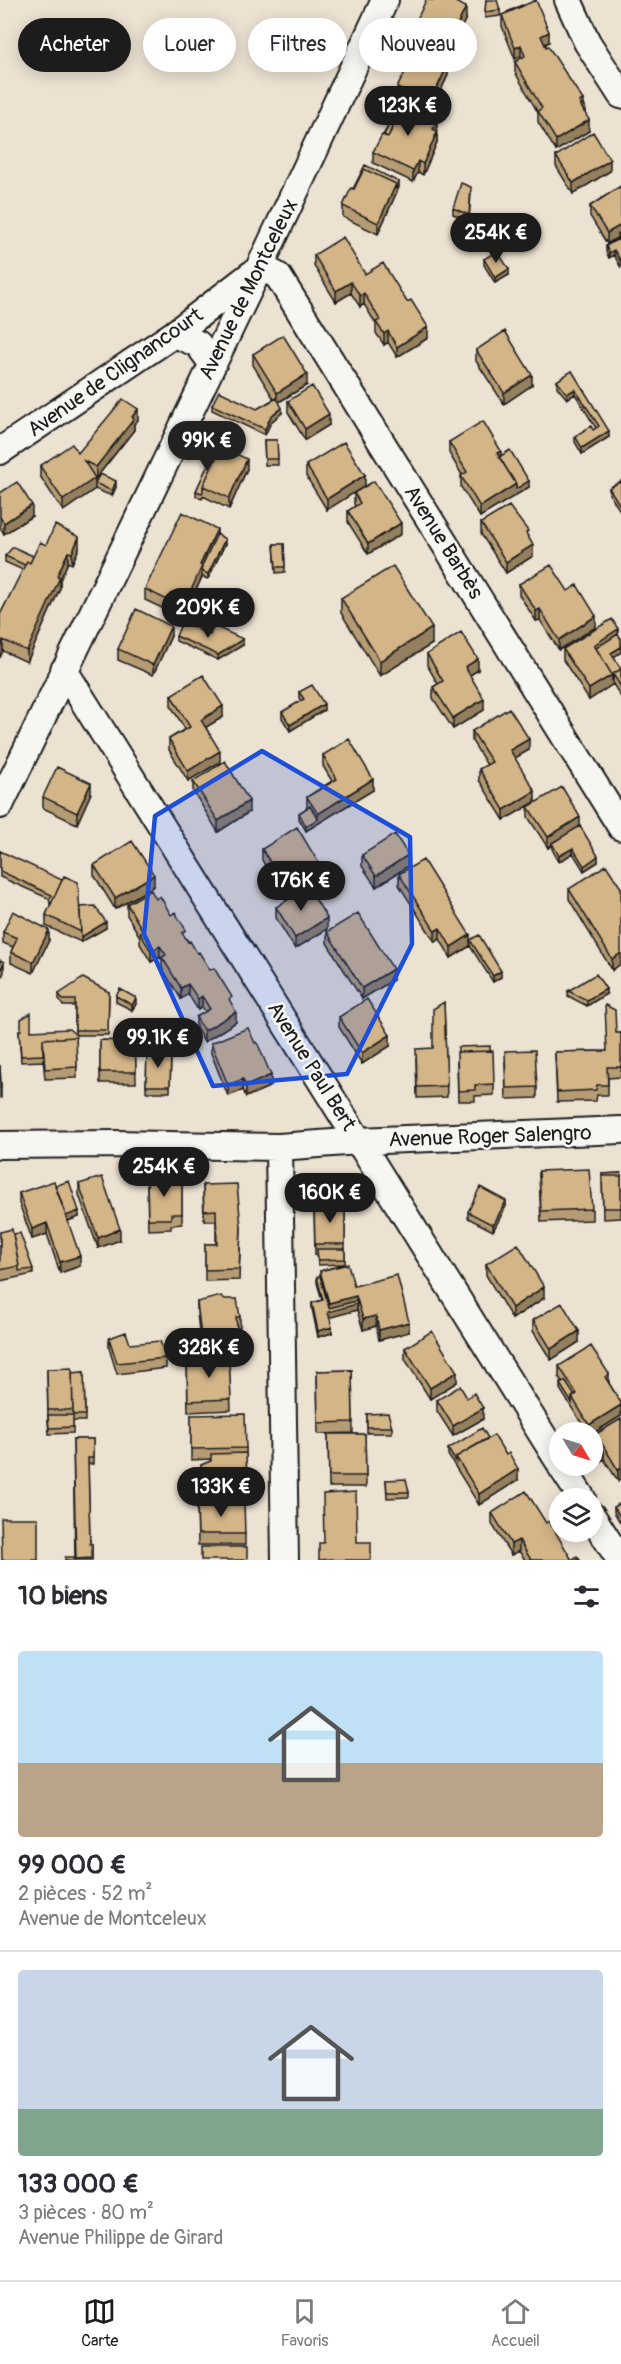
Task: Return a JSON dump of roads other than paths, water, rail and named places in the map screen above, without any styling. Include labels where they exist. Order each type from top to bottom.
[{"type":"street","name":"Avenue de Montceleux","points":[[0,805],[259,268],[385,0]]},
{"type":"street","points":[[568,0],[587,42],[621,95]]},
{"type":"street","name":"Avenue de Clignancourt","points":[[0,451],[174,334],[259,268]]},
{"type":"street","name":"Avenue Barbès","points":[[259,268],[278,276],[621,827]]},
{"type":"street","points":[[174,334],[198,345],[212,363]]},
{"type":"street","name":"Avenue Paul Bert","points":[[64,670],[549,1446]]},
{"type":"street","name":"Avenue Roger Salengro","points":[[0,1145],[114,1144],[279,1147],[359,1141],[621,1130]]},
{"type":"street","points":[[279,1147],[285,1560]]},
{"type":"street","points":[[603,1533],[620,1560]]}]
